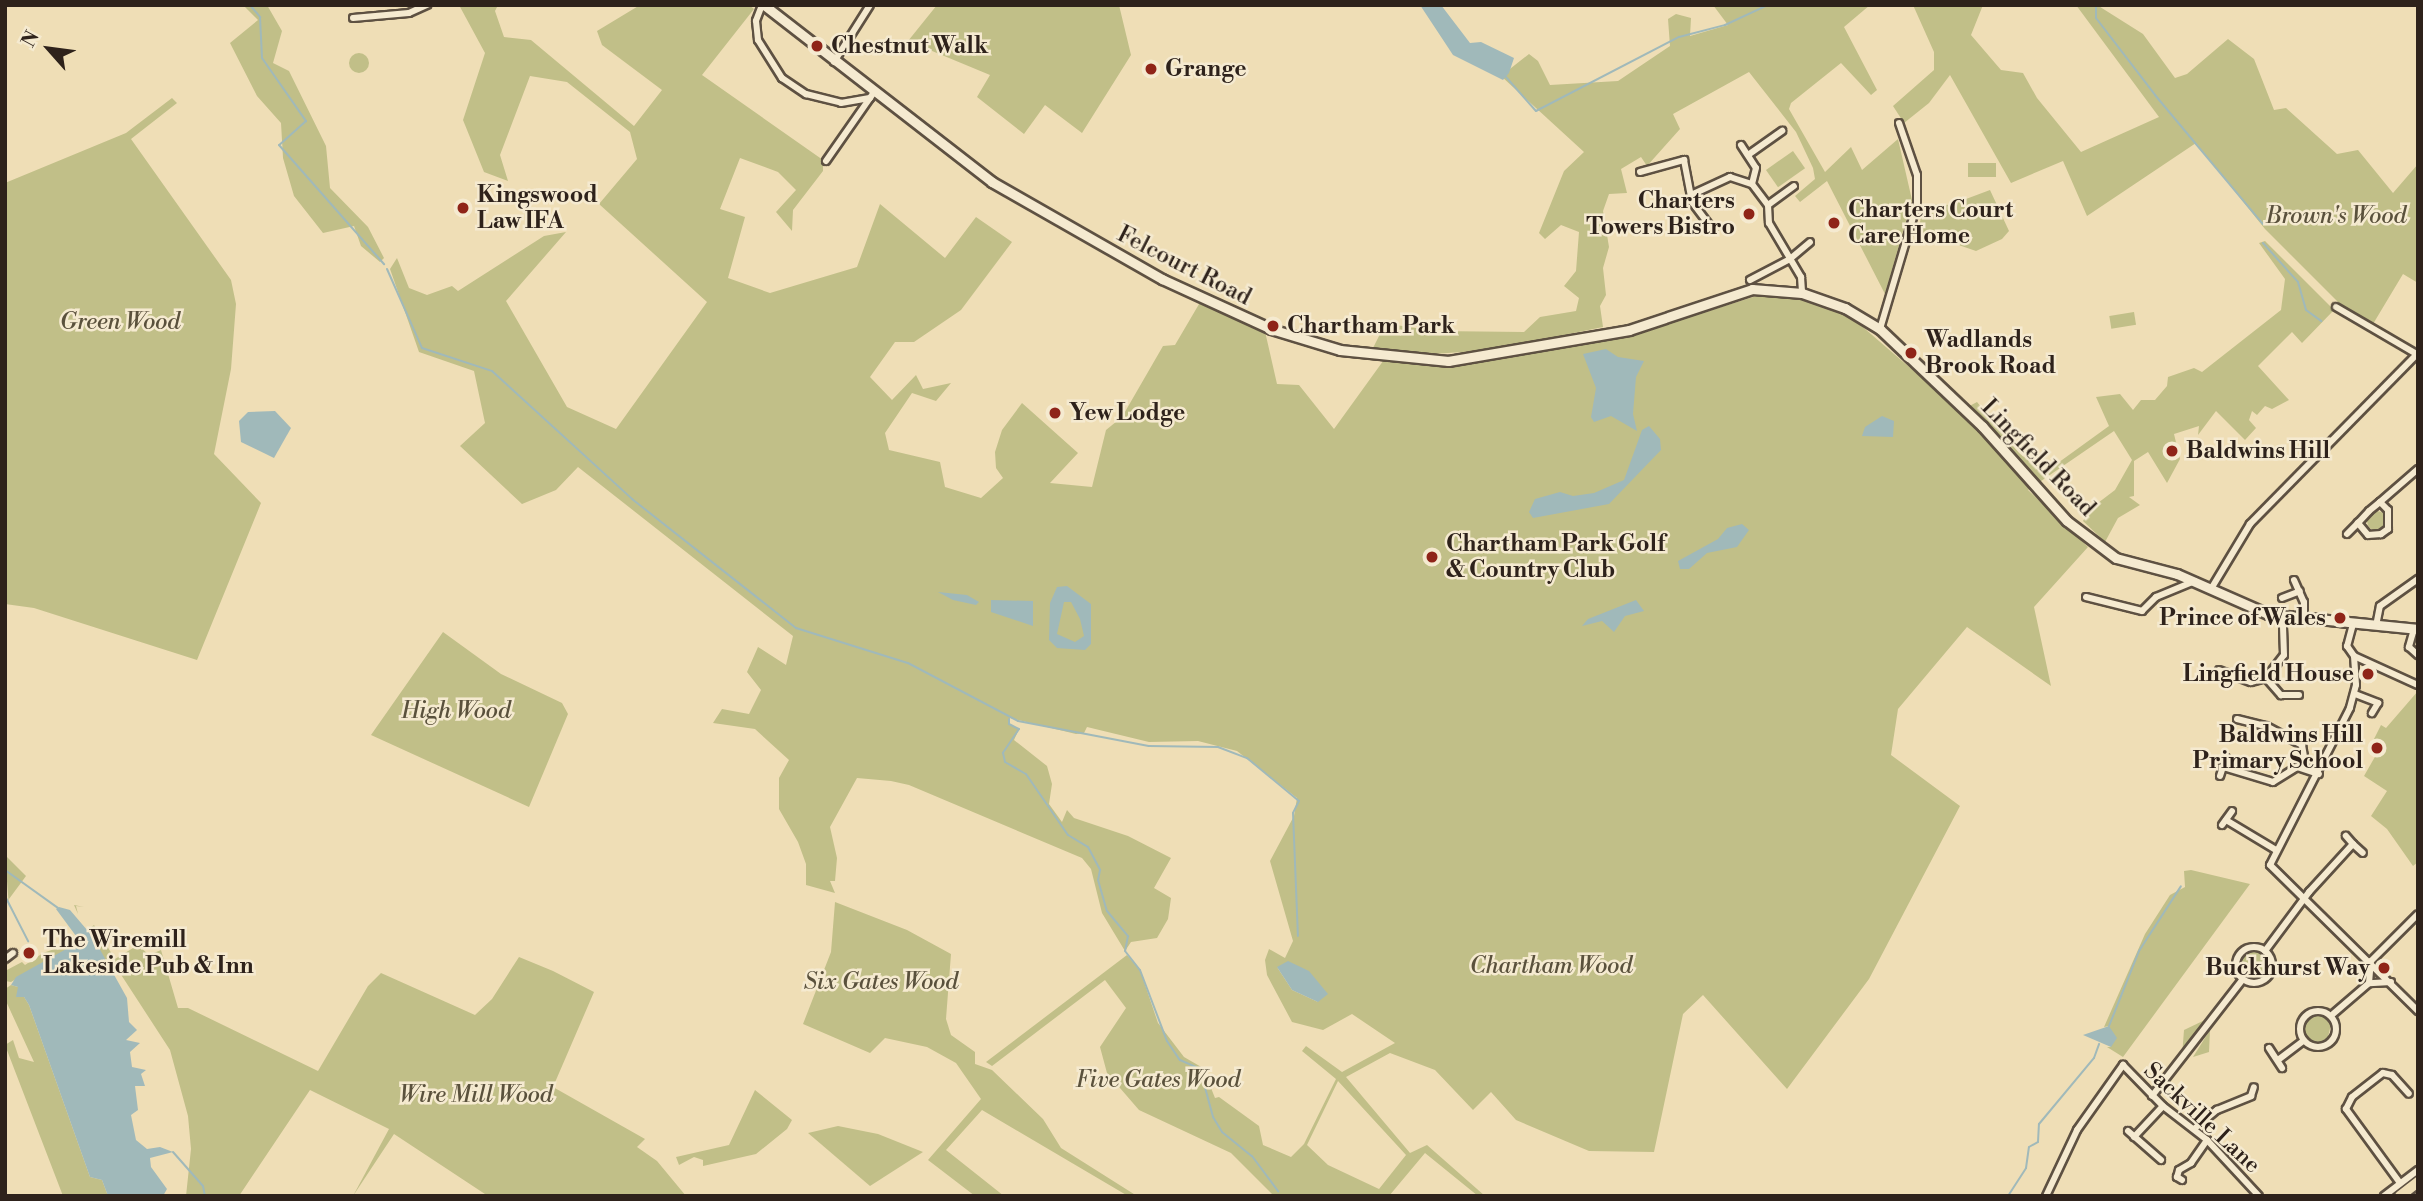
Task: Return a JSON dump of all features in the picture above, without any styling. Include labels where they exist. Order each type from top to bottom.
[{"type":"highway","points":[[2400,1196],[2418,1182]]},
{"type":"street","points":[[354,18],[409,13],[427,5]]},
{"type":"street","points":[[763,5],[756,21],[758,40],[782,78],[825,101],[852,103],[872,95]]},
{"type":"street","name":"Felcourt Road","points":[[763,5],[872,95],[992,182],[1119,255],[1249,321],[1329,348],[1417,360],[1478,358],[1629,330],[1752,289],[1802,293],[1845,308],[1880,329],[1889,339]]},
{"type":"street","points":[[834,62],[870,5]]},
{"type":"street","points":[[826,161],[872,95]]},
{"type":"street","points":[[1880,329],[1917,204],[1917,175],[1899,123]]},
{"type":"street","points":[[1748,155],[1782,131]]},
{"type":"street","points":[[1741,145],[1756,168],[1752,184]]},
{"type":"street","points":[[1640,172],[1684,160],[1691,195],[1713,230]]},
{"type":"street","points":[[1691,195],[1730,177],[1752,184],[1769,205],[1769,223],[1801,277],[1802,293]]},
{"type":"street","points":[[1769,205],[1794,186]]},
{"type":"street","points":[[1750,280],[1790,259],[1810,242]]},
{"type":"street","points":[[2211,589],[2250,524],[2418,354],[2336,307]]},
{"type":"street","name":"Lingfield Road","points":[[1889,339],[1982,426],[2067,521],[2130,565],[2195,581],[2245,606],[2283,617],[2416,629]]},
{"type":"street","points":[[2347,534],[2380,502],[2416,474]]},
{"type":"street","points":[[2358,523],[2374,536],[2388,529],[2388,510],[2380,502]]},
{"type":"street","points":[[2376,626],[2380,606],[2418,579]]},
{"type":"street","points":[[2294,580],[2300,591],[2304,620]]},
{"type":"street","points":[[2086,597],[2142,611],[2157,597],[2195,581]]},
{"type":"street","points":[[2282,598],[2300,591]]},
{"type":"street","points":[[2219,670],[2251,682],[2266,678],[2284,655],[2283,617]]},
{"type":"street","points":[[2353,624],[2347,646],[2354,656],[2418,685]]},
{"type":"street","points":[[2416,629],[2409,647],[2418,656]]},
{"type":"street","points":[[2354,656],[2355,694],[2319,774],[2270,864],[2371,961],[2418,1011]]},
{"type":"street","points":[[2266,678],[2281,695],[2299,695]]},
{"type":"street","points":[[2355,694],[2378,703],[2372,713]]},
{"type":"street","points":[[2237,719],[2266,726],[2302,745],[2306,768]]},
{"type":"street","points":[[2220,776],[2226,758]]},
{"type":"street","points":[[2223,767],[2273,782],[2291,768],[2306,768],[2319,774]]},
{"type":"street","points":[[2232,811],[2224,822],[2276,850]]},
{"type":"street","points":[[2346,836],[2363,853]]},
{"type":"street","points":[[2265,951],[2305,897],[2354,844]]},
{"type":"street","points":[[2369,983],[2371,961],[2418,914]]},
{"type":"street","points":[[2246,948],[2265,951],[2271,966],[2265,978],[2257,982],[2243,979],[2237,969],[2238,957],[2246,948]]},
{"type":"street","points":[[5,959],[13,953]]},
{"type":"street","points":[[2152,1096],[2243,979]]},
{"type":"street","points":[[2302,1042],[2317,1049],[2331,1040],[2333,1014],[2369,983],[2391,982]]},
{"type":"street","points":[[2302,1042],[2302,1023],[2313,1012],[2333,1014]]},
{"type":"street","points":[[2278,1060],[2302,1042]]},
{"type":"street","points":[[2269,1048],[2282,1069]]},
{"type":"street","name":"Sackville Lane","points":[[2046,1196],[2077,1130],[2123,1065],[2163,1106],[2207,1140],[2259,1196]]},
{"type":"street","points":[[2400,1183],[2346,1109],[2352,1097],[2389,1069],[2409,1094]]},
{"type":"street","points":[[2194,1129],[2217,1110],[2251,1096],[2253,1087]]},
{"type":"street","points":[[2134,1137],[2163,1106]]},
{"type":"street","points":[[2128,1131],[2161,1160]]},
{"type":"street","points":[[2182,1180],[2177,1177],[2179,1170],[2190,1163],[2207,1140]]},
{"type":"street","points":[[2384,1196],[2418,1170]]},
{"type":"green space","points":[[243,5],[267,5],[282,31],[273,63],[289,71],[326,146],[330,188],[368,227],[384,258],[380,262],[361,246],[354,226],[323,233],[294,196],[283,158],[281,123],[257,96],[230,43],[258,20]]},
{"type":"green space","points":[[459,5],[498,5],[495,11],[504,37],[531,40],[634,126],[662,90],[602,45],[597,31],[640,5],[749,5],[754,9],[702,75],[823,160],[823,171],[793,210],[792,231],[776,212],[796,190],[778,172],[740,158],[720,209],[745,217],[728,278],[770,293],[857,267],[880,204],[945,258],[976,217],[1012,242],[961,310],[914,342],[895,342],[870,377],[892,400],[916,375],[923,389],[951,383],[936,401],[912,393],[885,433],[889,450],[940,462],[945,487],[981,498],[1003,478],[996,468],[995,452],[1002,430],[1022,403],[1078,453],[1050,483],[1092,487],[1106,430],[1122,417],[1163,346],[1175,345],[1202,299],[1264,327],[1277,384],[1299,385],[1334,429],[1386,357],[1448,361],[1657,327],[1763,294],[1787,296],[1823,304],[1857,322],[1960,411],[1977,402],[2019,453],[2044,473],[2109,426],[2096,397],[2120,394],[2133,410],[2141,400],[2155,400],[2167,386],[2168,377],[2194,368],[2202,372],[2281,310],[2285,279],[2259,243],[2265,241],[2334,310],[2302,343],[2292,332],[2258,366],[2289,400],[2272,409],[2265,406],[2257,415],[2252,411],[2249,420],[2256,428],[2245,440],[2216,411],[2198,435],[2199,426],[2174,434],[2180,459],[2167,483],[2148,452],[2134,461],[2134,496],[2129,497],[2140,505],[2118,518],[2105,542],[2083,521],[2090,509],[2115,490],[2132,460],[2114,431],[2028,490],[2088,547],[2034,607],[2051,686],[1967,627],[1898,709],[1891,755],[1960,806],[1869,979],[1787,1089],[1703,995],[1683,1014],[1654,1152],[1589,1151],[1516,1120],[1491,1092],[1473,1110],[1435,1070],[1390,1053],[1346,1077],[1410,1153],[1427,1145],[1485,1196],[1478,1196],[1425,1153],[1389,1196],[1274,1196],[1231,1153],[1139,1110],[1107,1073],[1100,1047],[1126,1008],[1105,980],[992,1066],[986,1062],[1127,955],[1140,970],[1158,1023],[1184,1057],[1203,1068],[1215,1098],[1219,1097],[1259,1126],[1263,1145],[1291,1157],[1304,1144],[1336,1079],[1302,1051],[1306,1046],[1342,1072],[1395,1043],[1352,1014],[1323,1030],[1292,1022],[1267,975],[1265,960],[1269,949],[1285,958],[1293,941],[1270,861],[1294,816],[1297,798],[1237,751],[1198,741],[1149,742],[1087,727],[1084,733],[1076,734],[1010,718],[1009,724],[1019,729],[1014,740],[1047,766],[1052,784],[1049,804],[1062,822],[1067,810],[1074,818],[1128,836],[1171,858],[1154,888],[1171,898],[1168,919],[1157,938],[1131,942],[1125,951],[1102,913],[1091,869],[1082,858],[909,785],[891,781],[857,778],[830,827],[837,858],[835,881],[830,881],[835,893],[806,885],[806,864],[798,842],[779,809],[779,778],[789,760],[755,729],[713,723],[722,709],[749,714],[761,690],[747,672],[758,647],[786,665],[793,636],[578,467],[556,490],[522,504],[460,446],[485,423],[474,371],[419,352],[390,269],[397,258],[409,288],[427,295],[452,286],[458,291],[544,236],[566,232],[506,301],[567,407],[616,429],[707,302],[599,204],[637,159],[630,132],[567,82],[530,76],[500,155],[508,181],[484,172],[463,120],[485,53]],"holes":[[[1277,967],[1318,1002],[1292,990]],[[1338,1081],[1406,1155],[1379,1189],[1328,1165],[1307,1145]]]},
{"type":"green space","points":[[937,5],[1119,5],[1131,55],[1082,133],[1045,105],[1024,134],[977,97],[990,75],[908,41]]},
{"type":"green space","points":[[1713,5],[1870,5],[1844,27],[1877,90],[1871,95],[1841,63],[1791,103],[1789,109],[1825,172],[1851,147],[1862,170],[1898,139],[1912,200],[1885,294],[1827,181],[1800,202],[1795,196],[1815,179],[1813,168],[1796,132],[1749,72],[1673,114],[1680,129],[1647,166],[1641,157],[1621,169],[1627,193],[1609,194],[1603,211],[1609,247],[1603,268],[1606,295],[1600,306],[1603,327],[1491,350],[1433,354],[1373,348],[1379,336],[1376,322],[1435,331],[1524,332],[1540,317],[1576,311],[1579,298],[1564,286],[1576,271],[1579,232],[1561,225],[1545,239],[1539,233],[1564,171],[1584,152],[1501,76],[1529,54],[1538,61],[1550,85],[1618,81],[1670,46],[1668,19],[1676,14],[1691,18],[1690,36],[1728,25]]},
{"type":"green space","name":"Brown's Wood","points":[[1913,5],[1983,5],[1971,35],[2001,70],[2023,73],[2037,98],[2081,152],[2159,117],[2076,5],[2097,5],[2143,34],[2175,78],[2187,74],[2228,39],[2254,59],[2274,110],[2286,108],[2337,154],[2358,150],[2393,193],[2418,164],[2418,283],[2403,274],[2373,324],[2339,303],[2265,229],[2196,143],[2087,216],[2063,161],[2011,183],[1950,75],[1929,103],[1904,123],[1893,106],[1934,70],[1934,52]]},
{"type":"green space","points":[[359,53],[366,56],[369,63],[366,70],[359,73],[352,70],[349,63],[352,56]]},
{"type":"green space","name":"Green Wood","points":[[172,98],[177,103],[131,139],[231,280],[236,304],[231,369],[214,454],[261,503],[197,660],[34,608],[5,604],[5,183],[126,133]]},
{"type":"green space","points":[[1793,151],[1805,168],[1778,187],[1766,170]]},
{"type":"green space","points":[[1968,163],[1996,163],[1996,177],[1968,177]]},
{"type":"green space","points":[[1990,190],[2009,231],[2002,239],[1976,251],[1918,231],[1924,204],[1950,205]]},
{"type":"green space","points":[[2134,312],[2136,325],[2111,329],[2109,316]]},
{"type":"green space","points":[[2377,511],[2384,514],[2387,521],[2384,528],[2377,531],[2370,528],[2367,521],[2370,514]]},
{"type":"green space","name":"High Wood","points":[[443,632],[501,674],[562,703],[568,714],[529,807],[371,735]]},
{"type":"green space","points":[[2418,691],[2418,862],[2413,866],[2387,829],[2371,816],[2387,791],[2364,776],[2380,748],[2372,743],[2381,725],[2386,728]]},
{"type":"green space","points":[[5,855],[26,876],[9,899],[9,907]]},
{"type":"green space","points":[[2191,870],[2250,884],[2123,1057],[2107,1047],[2111,1047],[2109,1026],[2104,1027],[2145,934],[2170,895],[2185,887],[2184,871]]},
{"type":"green space","name":"Six Gates Wood","points":[[835,902],[907,930],[951,954],[946,1019],[951,1035],[975,1052],[975,1064],[992,1070],[1043,1119],[1061,1148],[1137,1196],[1128,1196],[982,1110],[946,1150],[1004,1196],[975,1196],[928,1160],[981,1099],[956,1063],[927,1047],[885,1038],[870,1053],[803,1024],[831,952]]},
{"type":"green space","name":"Wire Mill Wood","points":[[94,925],[115,959],[138,945],[149,955],[161,950],[178,1008],[188,1008],[318,1071],[368,986],[381,973],[475,1015],[492,999],[519,957],[553,971],[594,992],[553,1087],[645,1139],[637,1147],[657,1161],[686,1196],[488,1196],[394,1134],[353,1196],[389,1129],[310,1090],[239,1196],[186,1196],[191,1149],[188,1116],[170,1050],[118,970],[106,966],[93,937],[97,933],[90,928]]},
{"type":"green space","points":[[86,938],[11,982],[5,981],[5,971],[22,962],[25,965],[43,953]]},
{"type":"green space","points":[[2253,951],[2263,955],[2267,965],[2263,975],[2253,979],[2243,975],[2239,965],[2243,955]]},
{"type":"green space","points":[[11,985],[18,987],[29,1005],[90,1177],[102,1180],[108,1196],[63,1196],[5,1045],[13,1040],[19,1058],[34,1062],[5,999],[5,989]]},
{"type":"green space","points":[[2313,1015],[2329,1015],[2332,1020],[2328,1037],[2317,1045],[2305,1041],[2301,1028]]},
{"type":"green space","points":[[2207,1019],[2182,1056],[2184,1030]]},
{"type":"green space","points":[[2210,1030],[2209,1052],[2193,1057]]},
{"type":"green space","points":[[755,1090],[792,1120],[787,1129],[756,1154],[703,1166],[703,1160],[694,1157],[679,1165],[676,1157],[729,1145]]},
{"type":"green space","points":[[838,1126],[878,1134],[923,1152],[870,1186],[808,1133]]},
{"type":"water","points":[[1420,5],[1441,5],[1470,43],[1481,42],[1514,58],[1509,73],[1503,80],[1453,55]]},
{"type":"water","points":[[1606,349],[1618,357],[1644,361],[1636,377],[1633,414],[1637,431],[1611,416],[1594,422],[1591,417],[1596,388],[1583,354]]},
{"type":"water","points":[[275,411],[291,428],[274,458],[241,442],[239,421],[248,412]]},
{"type":"water","points":[[1882,416],[1894,421],[1893,437],[1862,436],[1865,427]]},
{"type":"water","points":[[1649,426],[1660,439],[1661,450],[1609,504],[1533,518],[1529,512],[1535,499],[1560,492],[1573,496],[1594,493],[1624,480],[1642,430]]},
{"type":"water","points":[[1742,524],[1749,530],[1737,547],[1707,553],[1689,569],[1680,569],[1678,561],[1718,539],[1727,528]]},
{"type":"water","points":[[1067,586],[1091,604],[1091,644],[1085,650],[1057,648],[1049,640],[1050,603],[1057,587]],"holes":[[[1064,602],[1071,602],[1080,619],[1084,636],[1075,642],[1057,634]]]},
{"type":"water","points":[[938,592],[967,595],[979,602],[976,605],[953,600]]},
{"type":"water","points":[[991,600],[1033,601],[1033,626],[991,612]]},
{"type":"water","points":[[1636,600],[1644,611],[1625,616],[1614,632],[1602,621],[1582,626],[1588,619]]},
{"type":"water","points":[[59,907],[70,910],[93,937],[127,998],[129,1022],[137,1030],[126,1040],[140,1043],[130,1052],[132,1067],[146,1070],[141,1074],[145,1086],[135,1086],[138,1110],[131,1115],[136,1140],[147,1149],[160,1147],[173,1152],[150,1158],[151,1167],[167,1189],[163,1196],[108,1196],[102,1180],[90,1177],[29,1005],[24,997],[16,997],[18,987],[11,985],[16,977],[86,938],[76,936],[56,909]]},
{"type":"water","points":[[1288,961],[1309,971],[1328,994],[1318,1002],[1292,990],[1277,967]]},
{"type":"water","points":[[2109,1026],[2117,1038],[2111,1047],[2083,1035]]},
{"type":"waterway","points":[[250,5],[260,17],[262,58],[306,121],[279,145],[384,264]]},
{"type":"waterway","points":[[1506,77],[1536,111],[1679,37],[1725,25],[1768,5]]},
{"type":"waterway","points":[[2096,5],[2096,18],[2155,95],[2263,224]]},
{"type":"waterway","points":[[2263,243],[2298,282],[2306,310],[2321,321]]},
{"type":"waterway","points":[[387,269],[422,348],[492,371],[632,499],[796,628],[908,663],[1018,721],[1149,746],[1218,747],[1247,758],[1299,801],[1293,813],[1298,936]]},
{"type":"waterway","points":[[1009,719],[1009,724],[1019,729],[1003,753],[1005,762],[1026,774],[1068,835],[1088,847],[1100,870],[1098,880],[1107,911],[1128,936],[1125,951],[1140,970],[1167,1041],[1180,1060],[1200,1069],[1213,1117],[1222,1132],[1252,1156],[1278,1191]]},
{"type":"waterway","points":[[5,870],[58,908]]},
{"type":"waterway","points":[[2109,1026],[2139,951],[2181,886]]},
{"type":"waterway","points":[[5,896],[28,941]]},
{"type":"waterway","points":[[2008,1196],[2026,1168],[2029,1147],[2038,1142],[2039,1124],[2094,1058],[2099,1044]]},
{"type":"waterway","points":[[173,1152],[203,1186],[205,1196]]},
{"type":"place","name":"Chestnut Walk","points":[[817,46]]},
{"type":"place","name":"Grange","points":[[1151,69]]},
{"type":"place","name":"Kingswood Law IFA","points":[[463,208]]},
{"type":"place","name":"Charters Towers Bistro","points":[[1749,214]]},
{"type":"place","name":"Charters Court Care Home","points":[[1834,223]]},
{"type":"place","name":"Chartham Park","points":[[1273,326]]},
{"type":"place","name":"Wadlands Brook Road","points":[[1911,353]]},
{"type":"place","name":"Yew Lodge","points":[[1055,413]]},
{"type":"place","name":"Baldwins Hill","points":[[2172,451]]},
{"type":"place","name":"Chartham Park Golf & Country Club","points":[[1432,557]]},
{"type":"place","name":"Prince of Wales","points":[[2340,618]]},
{"type":"place","name":"Lingfield House","points":[[2368,674]]},
{"type":"place","name":"Baldwins Hill Primary School","points":[[2377,748]]},
{"type":"place","name":"The Wiremill Lakeside Pub & Inn","points":[[29,953]]},
{"type":"place","name":"Buckhurst Way","points":[[2384,968]]},
{"type":"park label","name":"Chartham Wood","points":[[1551,966]]},
{"type":"park label","name":"Five Gates Wood","points":[[1158,1080]]}]
